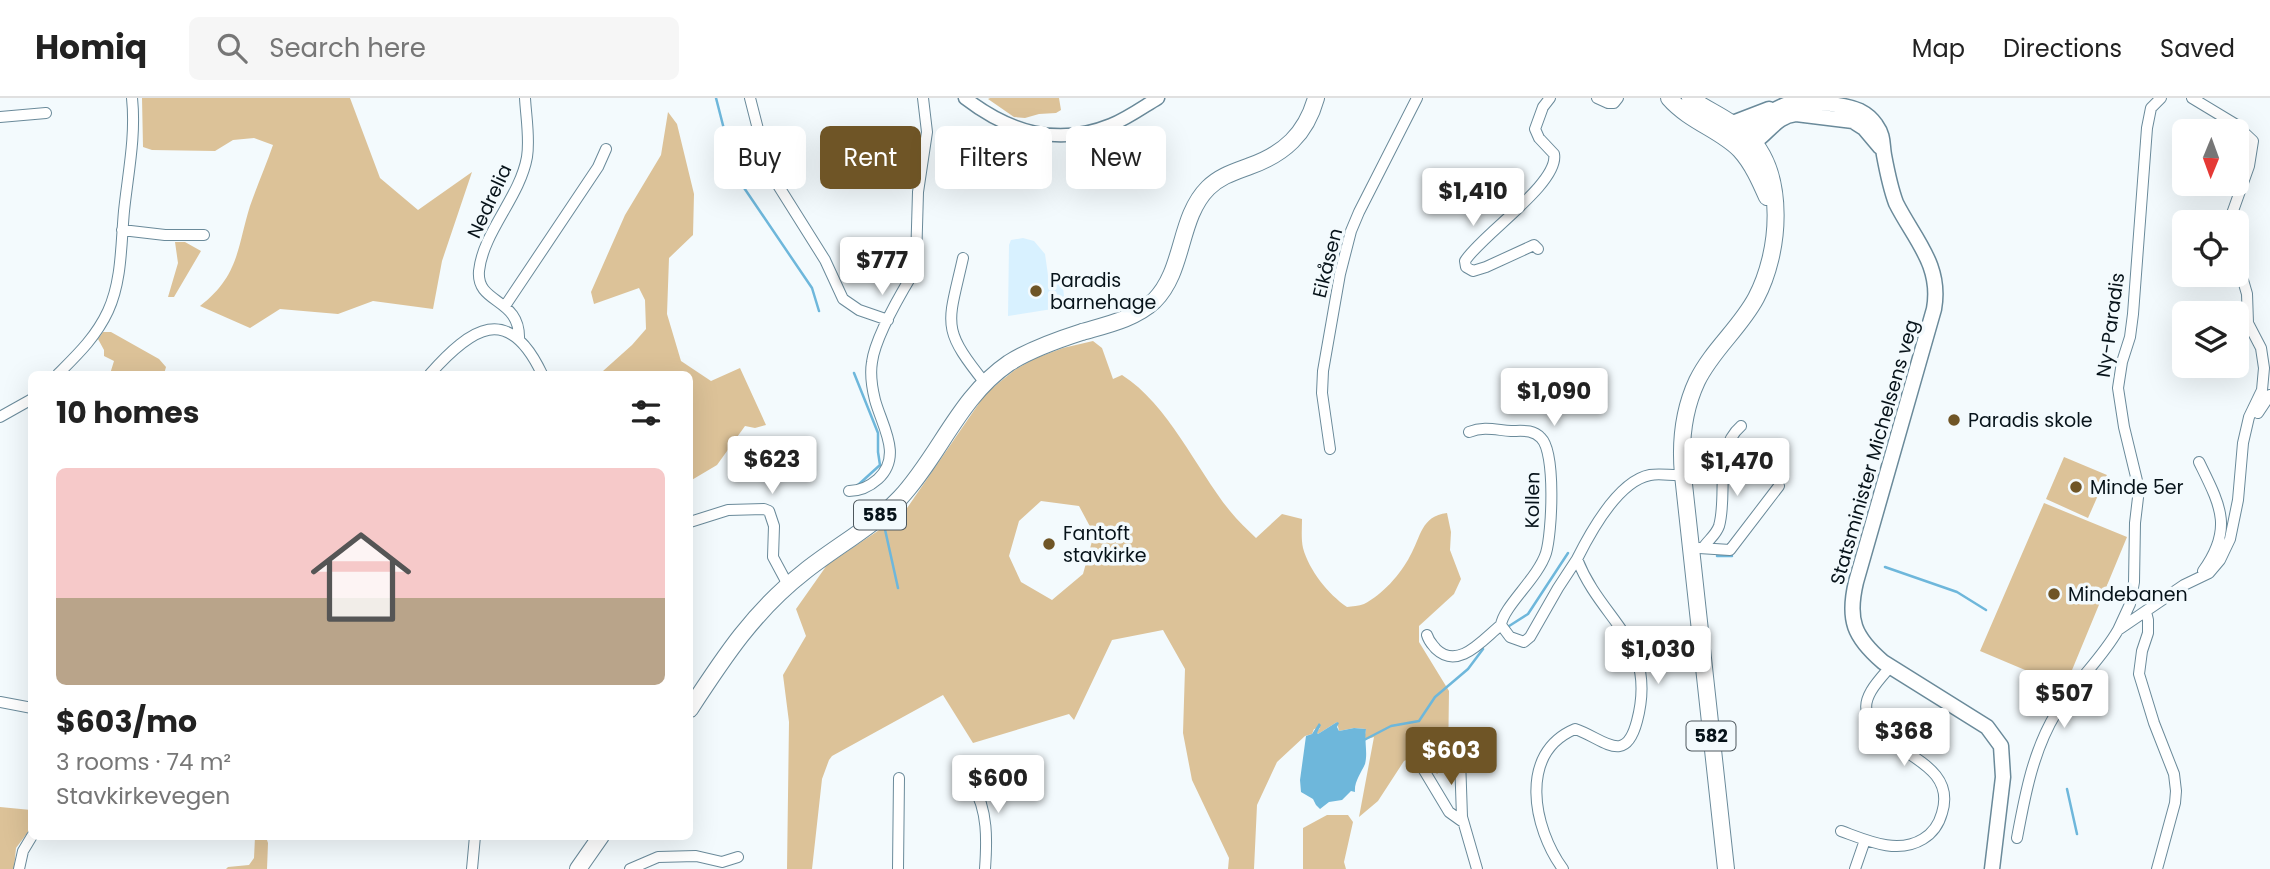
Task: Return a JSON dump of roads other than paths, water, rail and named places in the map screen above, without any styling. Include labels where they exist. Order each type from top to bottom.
[{"type":"main road","name":"585","points":[[693,705],[740,635],[766,603],[899,499],[966,404],[985,383],[1010,363],[1039,347],[1123,319],[1152,303],[1169,279],[1190,218],[1202,195],[1221,177],[1264,161],[1292,143],[1309,120],[1316,98]]},
{"type":"main road","points":[[1669,98],[1686,114],[1749,144]]},
{"type":"main road","points":[[1690,98],[1730,124],[1749,144]]},
{"type":"main road","points":[[1749,144],[1788,115],[1793,104]]},
{"type":"main road","name":"Statsminister Michelsens veg","points":[[1730,124],[1769,109],[1793,104],[1853,121],[1864,128],[1883,151],[1896,203],[1928,259],[1934,275],[1934,309],[1923,353],[1852,601],[1856,632],[1868,650],[1987,727],[2001,746],[2003,777],[1992,869]]},
{"type":"main road","name":"582","points":[[1726,869],[1697,548],[1683,475],[1683,431],[1688,405],[1697,381],[1756,298],[1766,275],[1774,212],[1772,186],[1749,144]]},
{"type":"main road","points":[[578,869],[598,840]]},
{"type":"street","points":[[61,371],[92,339],[108,311],[117,278],[133,147],[132,98]]},
{"type":"street","name":"Nedrelia","points":[[525,98],[527,158],[479,269],[481,286],[518,321],[520,340],[540,371]]},
{"type":"street","points":[[750,98],[762,145],[776,182],[825,260],[843,299],[859,310],[888,320]]},
{"type":"street","points":[[849,491],[875,482],[888,463],[889,436],[874,398],[871,375],[874,353],[916,262],[918,192],[927,132],[923,98]]},
{"type":"street","points":[[965,98],[1008,125],[1058,135],[1104,127],[1158,98]]},
{"type":"street","name":"Eikåsen","points":[[1330,449],[1322,393],[1323,371],[1340,274],[1359,212],[1417,98]]},
{"type":"street","points":[[1538,249],[1534,245],[1473,271],[1466,267],[1465,261],[1475,246],[1542,183],[1554,167],[1554,155],[1535,129],[1550,98]]},
{"type":"street","points":[[1597,98],[1614,103],[1618,98]]},
{"type":"street","name":"Ny-Paradis","points":[[2017,838],[2033,763],[2055,714],[2111,643],[2130,604],[2134,582],[2135,523],[2139,488],[2124,427],[2118,387],[2133,314],[2147,128],[2151,102],[2161,98]]},
{"type":"street","points":[[2192,98],[2235,124],[2253,141],[2249,166],[2233,210]]},
{"type":"street","points":[[0,117],[46,113]]},
{"type":"street","points":[[505,306],[598,167],[606,149]]},
{"type":"street","points":[[122,230],[165,235],[204,235]]},
{"type":"street","points":[[963,258],[950,311],[951,329],[962,353],[985,383]]},
{"type":"street","name":"Ny-Paradis","points":[[2118,630],[2184,585],[2209,573],[2216,566],[2230,540],[2238,500],[2245,434],[2249,417],[2262,390],[2264,368],[2261,348],[2248,323],[2245,287]]},
{"type":"street","points":[[433,371],[464,340],[476,332],[497,330],[520,340]]},
{"type":"street","name":"Ny-Paradis","points":[[2245,434],[2270,395]]},
{"type":"street","points":[[0,417],[28,401]]},
{"type":"street","points":[[1697,548],[1719,525],[1725,460],[1733,435],[1741,426]]},
{"type":"street","name":"Kollen","points":[[1427,635],[1428,640],[1442,654],[1450,657],[1481,644],[1501,625],[1504,613],[1536,575],[1545,555],[1551,520],[1550,457],[1542,438],[1529,431],[1489,428],[1469,432]]},
{"type":"street","name":"Ny-Paradis","points":[[2199,463],[2218,501],[2221,517],[2217,548],[2199,578]]},
{"type":"street","points":[[1501,625],[1514,640],[1524,642],[1530,637],[1577,559],[1591,530],[1624,490],[1649,475],[1683,475]]},
{"type":"street","points":[[1697,548],[1730,551],[1779,486]]},
{"type":"street","points":[[693,521],[727,510],[769,511],[774,526],[773,557],[788,585]]},
{"type":"street","points":[[1563,869],[1550,849],[1540,816],[1536,775],[1540,761],[1555,740],[1574,729],[1608,745],[1622,746],[1627,743],[1642,703],[1643,686],[1635,653],[1620,627],[1585,580],[1577,559]]},
{"type":"street","points":[[2146,612],[2148,633],[2139,674],[2174,774],[2176,791],[2157,869]]},
{"type":"street","points":[[1841,831],[1865,840],[1896,846],[1914,843],[1932,832],[1943,809],[1942,790],[1934,774],[1922,762],[1886,739],[1871,723],[1867,714],[1866,706],[1871,693],[1891,666]]},
{"type":"street","points":[[0,702],[28,707]]},
{"type":"street","points":[[1460,758],[1463,822],[1477,869]]},
{"type":"street","points":[[1422,767],[1449,812],[1463,822]]},
{"type":"street","points":[[898,869],[899,778]]},
{"type":"street","points":[[969,785],[973,786],[978,795],[987,836],[985,869]]},
{"type":"street","points":[[19,869],[23,851],[30,840]]},
{"type":"street","points":[[472,869],[475,840]]},
{"type":"street","points":[[1855,869],[1865,840]]},
{"type":"street","points":[[630,869],[658,858],[696,856],[722,862],[738,857]]},
{"type":"water","points":[[1337,722],[1339,731],[1366,729],[1366,760],[1355,792],[1351,791],[1342,800],[1329,802],[1320,809],[1313,799],[1301,792],[1306,736],[1312,734],[1319,723],[1321,725],[1318,734]]},
{"type":"waterway","points":[[716,98],[736,176],[812,288],[819,311]]},
{"type":"waterway","points":[[854,373],[878,433],[880,465],[858,485]]},
{"type":"waterway","points":[[884,525],[898,588]]},
{"type":"waterway","points":[[1506,628],[1528,614],[1568,553]]},
{"type":"waterway","points":[[1717,556],[1732,556]]},
{"type":"waterway","points":[[1885,567],[1957,592],[1986,610]]},
{"type":"waterway","points":[[1364,740],[1391,726],[1419,721],[1435,697],[1468,669],[1483,649]]},
{"type":"waterway","points":[[2067,789],[2077,834]]},
{"type":"place","name":"Paradis barnehage","points":[[1036,291]]},
{"type":"place","name":"Paradis skole","points":[[1954,420]]},
{"type":"place","name":"Minde 5er","points":[[2076,487]]},
{"type":"place","name":"Fantoft stavkirke","points":[[1049,544]]},
{"type":"place","name":"Mindebanen","points":[[2054,594]]}]
